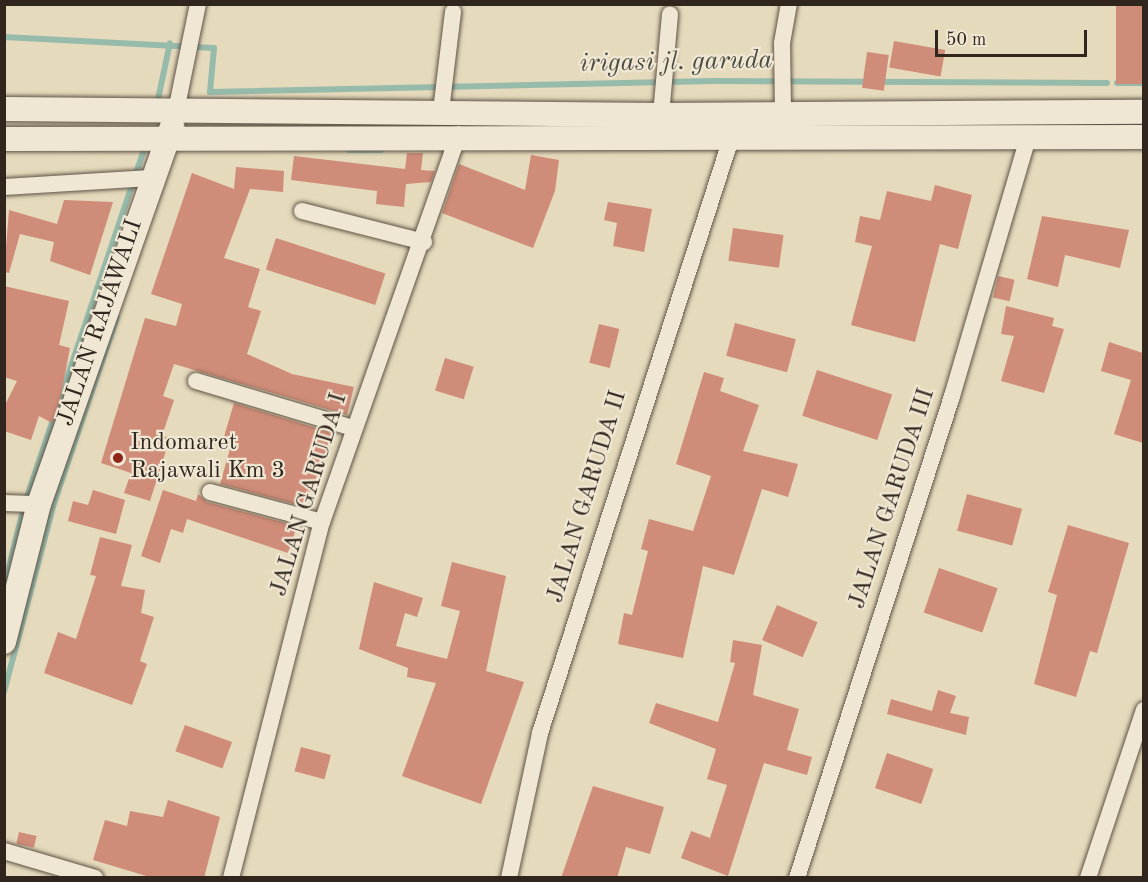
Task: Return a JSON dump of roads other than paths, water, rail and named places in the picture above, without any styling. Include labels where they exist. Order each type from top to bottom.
[{"type":"main road","points":[[4,109],[441,111],[661,116],[783,112],[1143,112]]},
{"type":"main road","name":"JALAN RAJAWALI","points":[[4,642],[39,504],[151,178],[168,140],[176,111]]},
{"type":"main road","points":[[4,139],[168,140],[459,134],[732,137],[1029,134],[1143,137]]},
{"type":"street","name":"JALAN RAJAWALI","points":[[176,111],[198,4]]},
{"type":"street","points":[[783,112],[781,77],[789,4]]},
{"type":"street","points":[[441,111],[447,82],[453,12]]},
{"type":"street","points":[[661,116],[661,82],[670,14]]},
{"type":"street","name":"JALAN GARUDA II","points":[[509,878],[540,733],[732,137],[737,113]]},
{"type":"street","name":"JALAN GARUDA I","points":[[231,878],[322,522],[353,428],[424,242],[459,134]]},
{"type":"street","name":"JALAN GARUDA III","points":[[797,878],[952,396],[1029,134]]},
{"type":"street","points":[[4,188],[151,178]]},
{"type":"street","points":[[302,212],[424,242]]},
{"type":"street","points":[[196,381],[353,428]]},
{"type":"street","points":[[210,492],[322,522]]},
{"type":"street","points":[[4,503],[39,504]]},
{"type":"street","points":[[1088,878],[1143,710]]},
{"type":"street","points":[[4,851],[95,878]]},
{"type":"waterway","name":"irigasi jl. garuda","points":[[4,37],[214,48],[210,92],[713,81],[1107,83]]},
{"type":"waterway","points":[[157,104],[170,43]]},
{"type":"waterway","name":"irigasi jl. garuda","points":[[1117,83],[1144,83]]},
{"type":"waterway","points":[[4,587],[25,503],[146,143]]},
{"type":"waterway","points":[[349,150],[381,150]]},
{"type":"waterway","points":[[4,692],[54,503],[117,317]]},
{"type":"place","name":"Indomaret Rajawali Km 3","points":[[118,458]]}]
